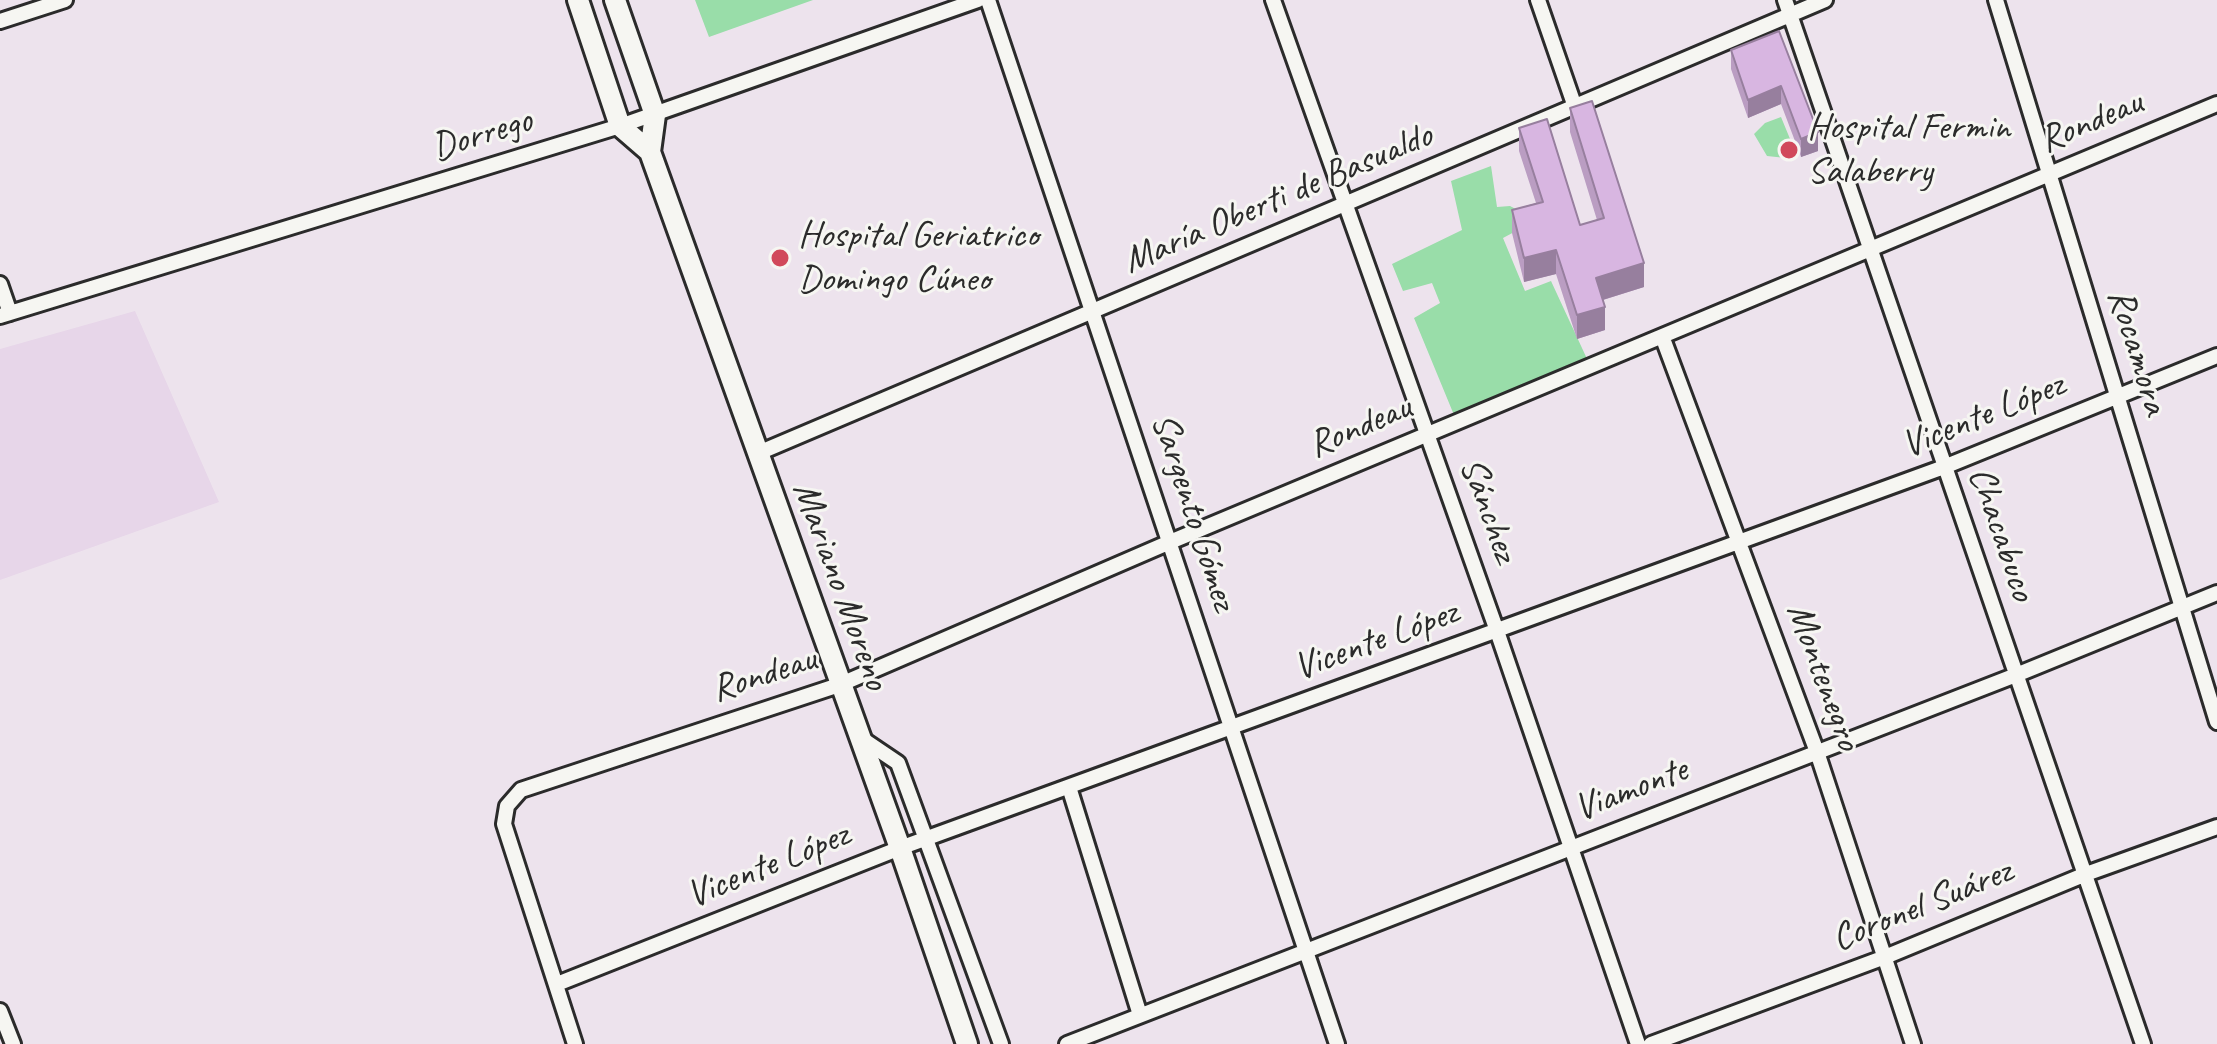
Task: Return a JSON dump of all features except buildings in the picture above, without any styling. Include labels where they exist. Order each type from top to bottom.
[{"type":"main road","points":[[578,0],[620,126],[650,152]]},
{"type":"main road","points":[[615,0],[655,115],[650,152]]},
{"type":"main road","name":"Mariano Moreno","points":[[650,152],[900,848],[967,1044]]},
{"type":"street","points":[[0,21],[65,0]]},
{"type":"street","name":"Dorrego","points":[[5,314],[655,115],[978,0]]},
{"type":"street","name":"Sargento Gómez","points":[[988,0],[1337,1044]]},
{"type":"street","name":"Sánchez","points":[[1273,0],[1497,631],[1638,1044]]},
{"type":"street","points":[[1538,0],[1575,107]]},
{"type":"street","name":"Chacabuco","points":[[1785,0],[2143,1044]]},
{"type":"street","name":"María Oberti de Basualdo","points":[[756,454],[1825,0]]},
{"type":"street","name":"Rocamora","points":[[1996,0],[2217,722]]},
{"type":"street","name":"Rondeau","points":[[557,984],[504,824],[507,806],[521,790],[839,685],[1170,542],[2217,104]]},
{"type":"street","points":[[0,284],[5,314]]},
{"type":"street","name":"Montenegro","points":[[1662,336],[1817,752],[1913,1044]]},
{"type":"street","name":"Vicente López","points":[[557,984],[900,848],[1944,467],[2217,356]]},
{"type":"street","name":"Viamonte","points":[[1067,1044],[2016,675],[2217,593]]},
{"type":"street","points":[[858,736],[898,763],[1001,1044]]},
{"type":"street","points":[[1069,787],[1140,1015]]},
{"type":"street","name":"Coronel Suárez","points":[[1651,1044],[1885,957],[2086,874],[2217,827]]},
{"type":"street","points":[[557,984],[575,1044]]},
{"type":"street","points":[[0,1011],[13,1044]]},
{"type":"shaded area","points":[[135,311],[219,502],[0,580],[0,349]]},
{"type":"green space","points":[[695,0],[813,0],[709,37]]},
{"type":"green space","points":[[1781,117],[1795,151],[1786,158],[1767,156],[1754,134],[1765,123]]},
{"type":"green space","points":[[1491,166],[1497,207],[1510,206],[1529,216],[1531,223],[1503,238],[1525,291],[1551,281],[1588,361],[1454,415],[1414,318],[1440,303],[1432,283],[1403,291],[1392,264],[1462,230],[1451,181]]},
{"type":"place","name":"Hospital Fermin Salaberry","points":[[1789,150]]},
{"type":"place","name":"Hospital Geriatrico Domingo Cúneo","points":[[780,258]]}]
